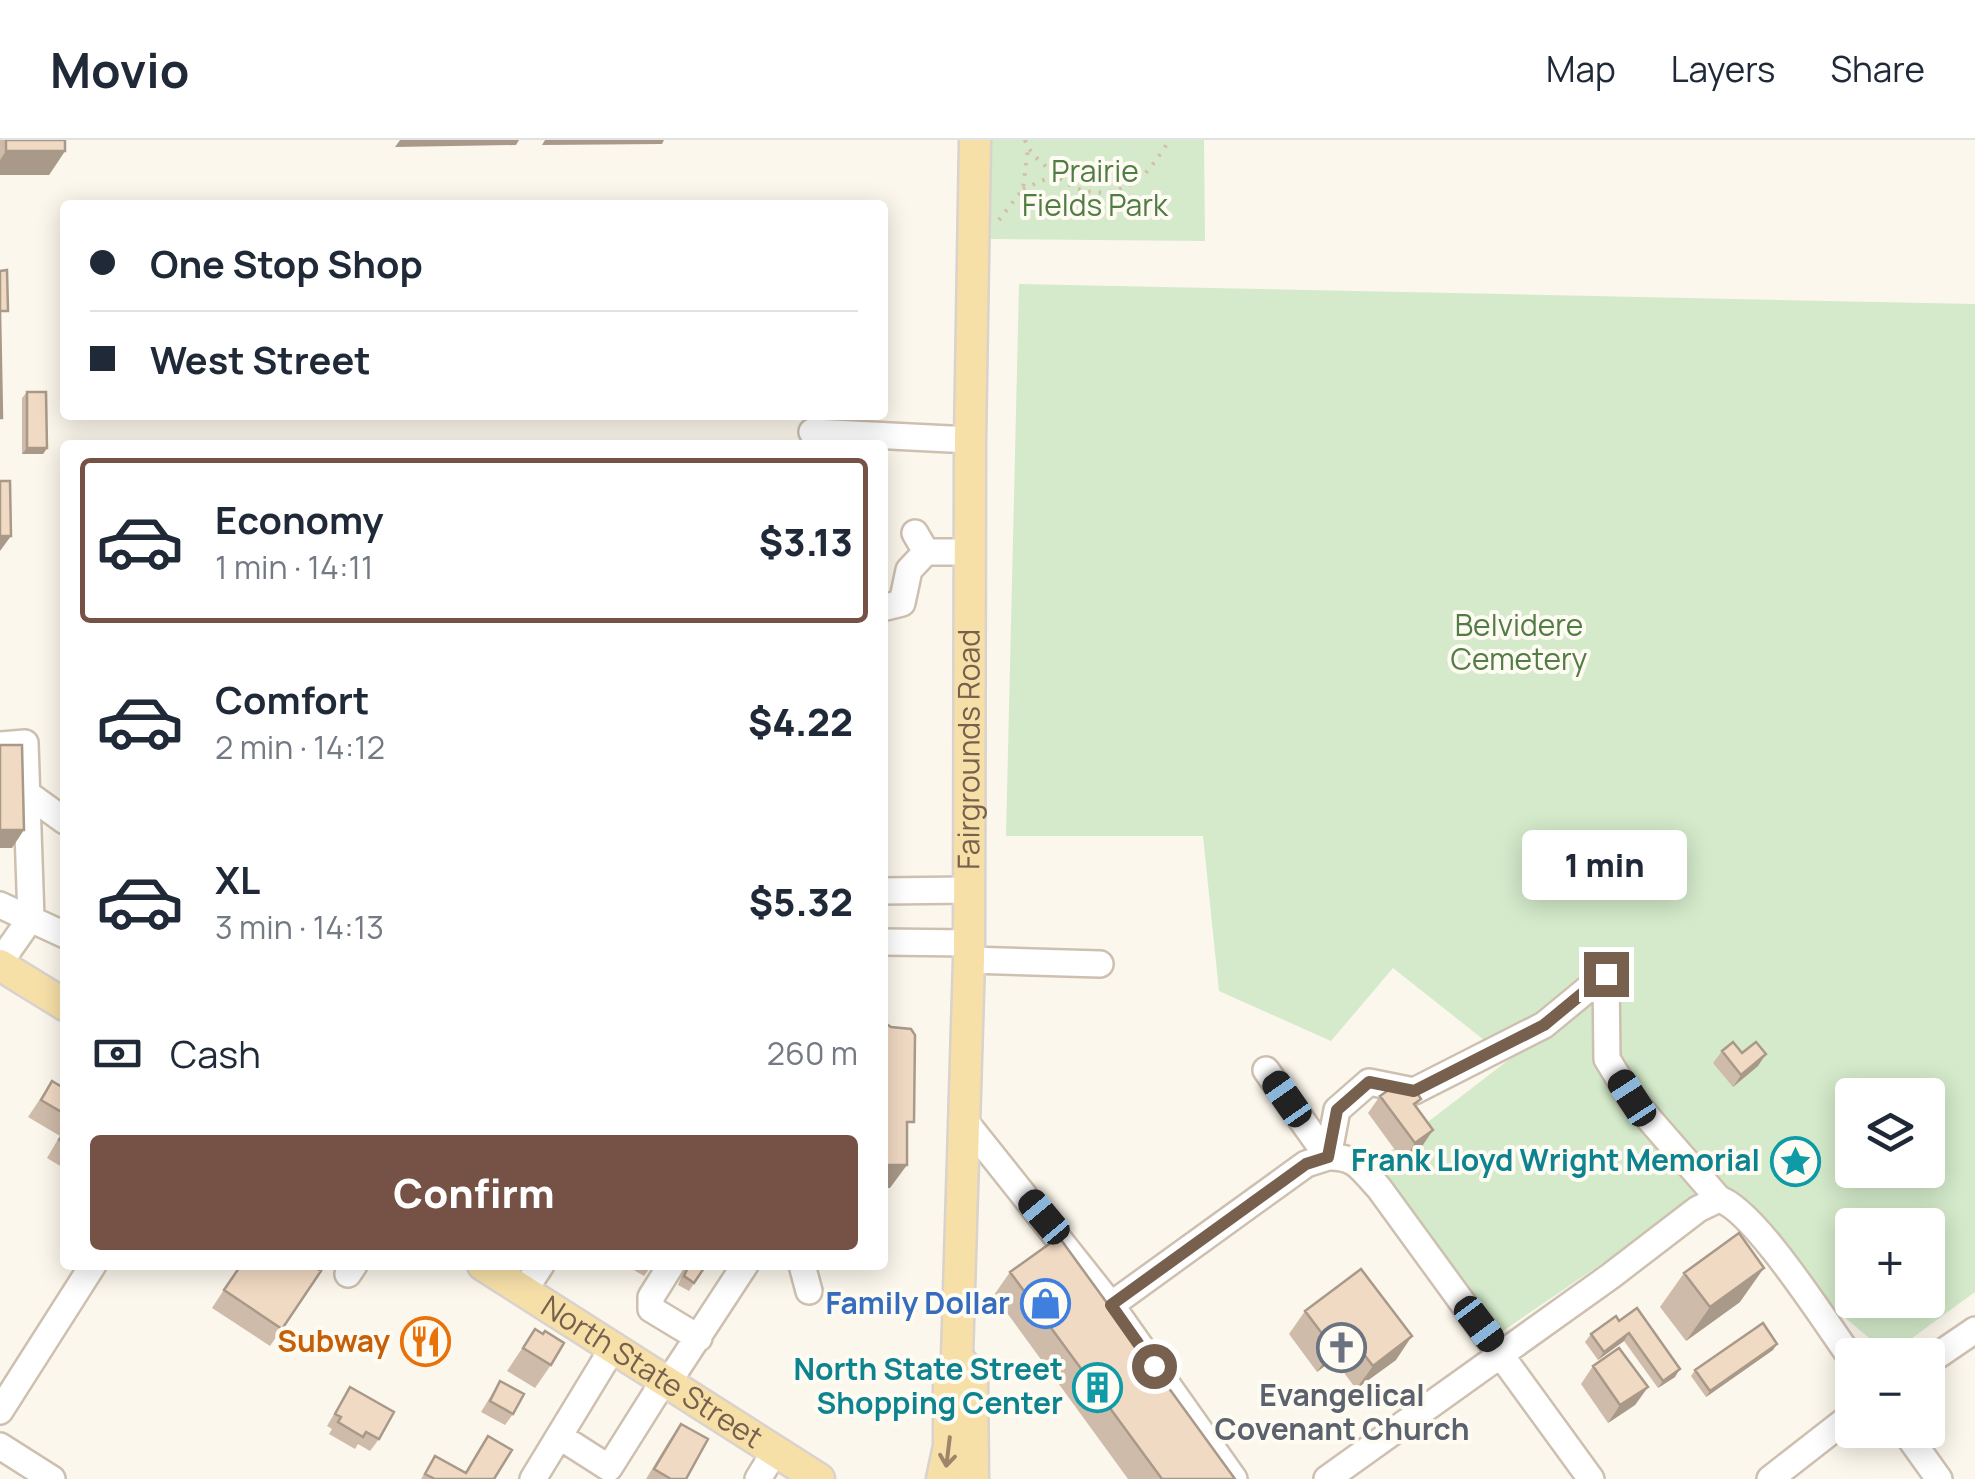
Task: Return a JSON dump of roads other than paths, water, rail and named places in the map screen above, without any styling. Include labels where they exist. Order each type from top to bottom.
[{"type":"main road","name":"Fairgrounds Road","points":[[942,1479],[950,1446],[949,1380],[957,1356],[969,952],[970,440],[976,140]]},
{"type":"main road","points":[[0,963],[60,1003]]},
{"type":"main road","name":"North State Street","points":[[502,1270],[533,1278],[614,1346],[819,1479]]},
{"type":"main road","name":"Fairgrounds Road","points":[[957,1356],[972,1375],[973,1479]]},
{"type":"street","points":[[812,432],[970,440]]},
{"type":"street","points":[[888,607],[902,604],[908,570],[920,543],[972,552]]},
{"type":"street","points":[[0,744],[25,743],[31,918],[0,963]]},
{"type":"street","points":[[28,795],[60,817]]},
{"type":"street","points":[[888,891],[970,890]]},
{"type":"street","points":[[0,905],[60,932]]},
{"type":"street","points":[[888,943],[1100,964]]},
{"type":"street","points":[[1328,1157],[1337,1110],[1369,1082],[1414,1091],[1544,1025],[1606,974],[1607,1059],[1632,1098],[1720,1200],[1736,1208],[1769,1246],[1837,1338]]},
{"type":"street","points":[[1266,1070],[1328,1157]]},
{"type":"street","points":[[964,1120],[1111,1305],[1234,1479]]},
{"type":"street","points":[[1111,1305],[1306,1164],[1345,1156],[1357,1164],[1502,1354],[1591,1479]]},
{"type":"street","points":[[1327,1479],[1698,1208],[1720,1200]]},
{"type":"street","points":[[0,1411],[90,1270]]},
{"type":"street","points":[[668,1270],[651,1297],[651,1309],[700,1338]]},
{"type":"street","points":[[560,1436],[610,1474],[741,1270]]},
{"type":"street","points":[[803,1270],[809,1291]]},
{"type":"street","points":[[1945,1350],[1975,1330]]},
{"type":"street","points":[[533,1479],[614,1346]]},
{"type":"street","points":[[1770,1479],[1835,1427]]},
{"type":"street","points":[[0,1446],[52,1479]]},
{"type":"street","points":[[1917,1448],[1940,1479]]},
{"type":"street","points":[[758,1479],[776,1451]]},
{"type":"place","name":"Frank Lloyd Wright Memorial","points":[[1795,1161]]},
{"type":"place","name":"Family Dollar","points":[[1045,1304]]},
{"type":"place","name":"Subway","points":[[425,1342]]},
{"type":"place","name":"Evangelical Covenant Church","points":[[1342,1347]]},
{"type":"place","name":"North State Street Shopping Center","points":[[1098,1387]]},
{"type":"park label","name":"Prairie Fields Park","points":[[1095,189]]},
{"type":"park label","name":"Belvidere Cemetery","points":[[1519,643]]}]
